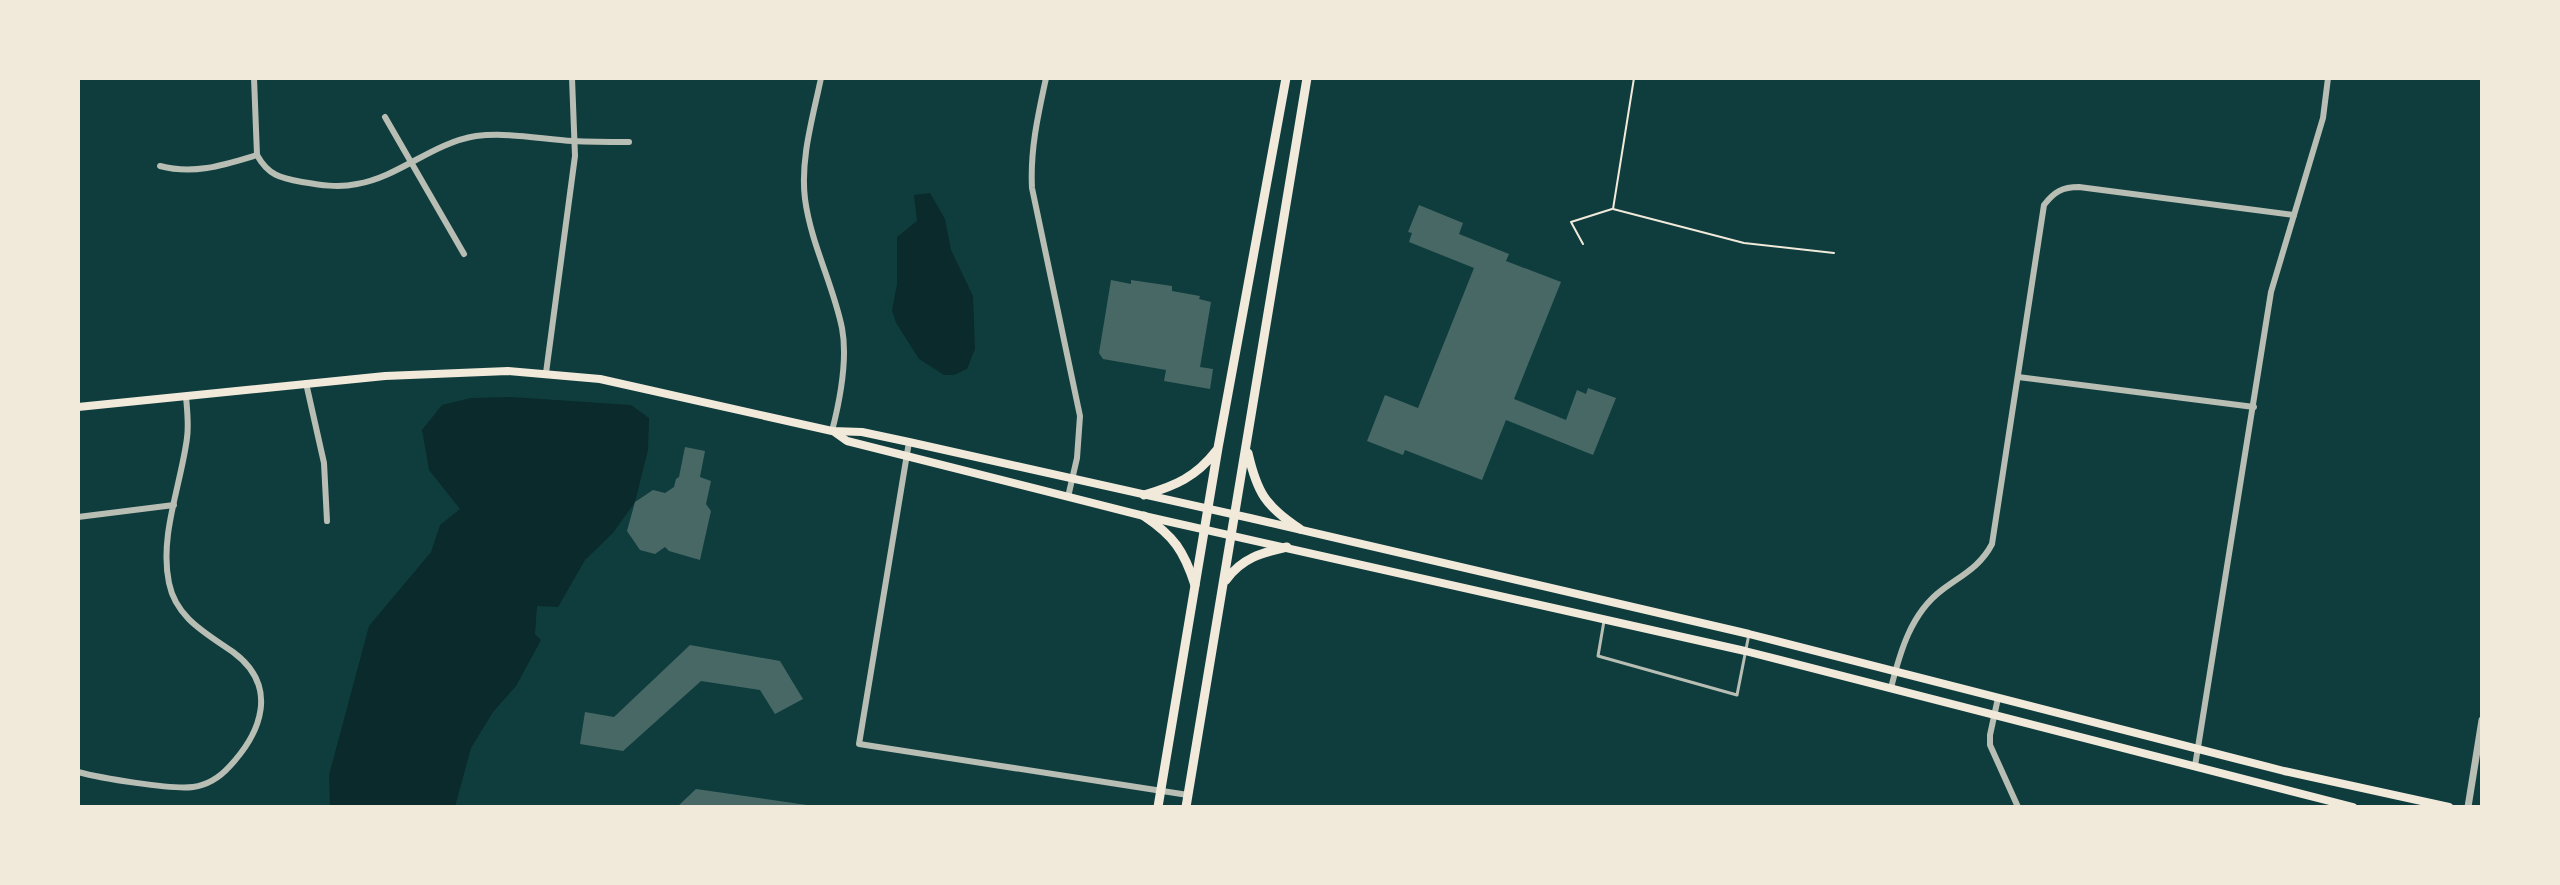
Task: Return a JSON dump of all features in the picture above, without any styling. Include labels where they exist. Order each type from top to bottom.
[{"type":"main road","points":[[1158,807],[1218,448],[1286,78]]},
{"type":"main road","points":[[1186,807],[1307,78]]},
{"type":"main road","points":[[78,407],[306,383],[465,371],[546,373],[628,384],[832,431],[862,432],[1300,529],[1749,634],[2330,782],[2449,807]]},
{"type":"main road","points":[[832,431],[847,441],[1144,516],[1745,651],[2353,807]]},
{"type":"main road","points":[[1144,495],[1188,479],[1205,465],[1218,448]]},
{"type":"main road","points":[[1247,449],[1261,495],[1279,515],[1300,529]]},
{"type":"main road","points":[[1144,516],[1179,546],[1195,588]]},
{"type":"main road","points":[[1224,583],[1234,568],[1248,559],[1287,547]]},
{"type":"street","points":[[254,78],[257,155],[263,166],[273,175],[333,186],[380,178],[450,143],[472,137],[494,134],[629,142]]},
{"type":"street","points":[[546,373],[576,141],[572,78]]},
{"type":"street","points":[[821,78],[809,136],[805,194],[817,252],[842,329],[841,378],[832,431]]},
{"type":"street","points":[[1046,78],[1032,144],[1032,188],[1080,416],[1077,458],[1068,497]]},
{"type":"street","points":[[2195,766],[2271,292],[2323,118],[2328,78]]},
{"type":"street","points":[[385,117],[464,254]]},
{"type":"street","points":[[160,166],[178,171],[202,170],[257,155]]},
{"type":"street","points":[[1891,688],[1897,660],[1917,616],[1941,591],[1976,568],[1992,544],[2044,205],[2058,190],[2079,187],[2294,215]]},
{"type":"street","points":[[2018,377],[2254,407]]},
{"type":"street","points":[[306,383],[324,463],[327,521]]},
{"type":"street","points":[[78,772],[173,787],[203,785],[218,778],[229,767],[251,741],[259,726],[262,709],[255,677],[246,663],[198,629],[185,616],[169,588],[167,553],[187,435],[186,396]]},
{"type":"street","points":[[909,442],[859,744],[1188,795]]},
{"type":"street","points":[[78,517],[174,505]]},
{"type":"street","points":[[1998,698],[1990,745],[2018,807]]},
{"type":"street","points":[[2468,807],[2482,720]]},
{"type":"lane","points":[[1604,619],[1598,656],[1737,695],[1749,634]]},
{"type":"path","points":[[1613,209],[1634,78]]},
{"type":"path","points":[[1583,244],[1571,222],[1613,209],[1744,243],[1834,253]]},
{"type":"water","points":[[930,193],[945,219],[951,250],[973,296],[975,349],[967,369],[954,375],[944,375],[919,359],[896,323],[892,310],[897,284],[897,237],[917,221],[914,195]]},
{"type":"water","points":[[511,397],[631,405],[649,418],[648,450],[635,502],[613,533],[585,560],[558,607],[537,606],[535,634],[541,640],[516,686],[493,712],[471,748],[455,807],[330,807],[329,775],[369,626],[431,552],[440,525],[460,509],[429,470],[422,430],[442,405],[471,398]]},
{"type":"building","points":[[1419,205],[1463,223],[1459,234],[1509,254],[1506,261],[1561,282],[1514,399],[1566,420],[1577,390],[1586,394],[1588,388],[1616,398],[1593,455],[1506,420],[1482,480],[1405,450],[1403,455],[1367,441],[1385,395],[1418,408],[1474,268],[1409,242],[1412,233],[1408,232]]},
{"type":"building","points":[[1111,280],[1172,286],[1172,291],[1200,296],[1199,299],[1211,302],[1200,367],[1213,369],[1210,389],[1164,381],[1166,370],[1103,359],[1099,353]]},
{"type":"building","points":[[685,447],[705,451],[700,477],[711,481],[706,504],[711,511],[700,560],[665,547],[655,554],[640,550],[627,531],[635,502],[653,490],[665,493],[674,487]]},
{"type":"building","points":[[690,645],[780,661],[803,699],[775,714],[760,690],[701,681],[623,751],[580,744],[585,712],[614,717]]},
{"type":"building","points":[[696,789],[807,805],[677,807]]}]
